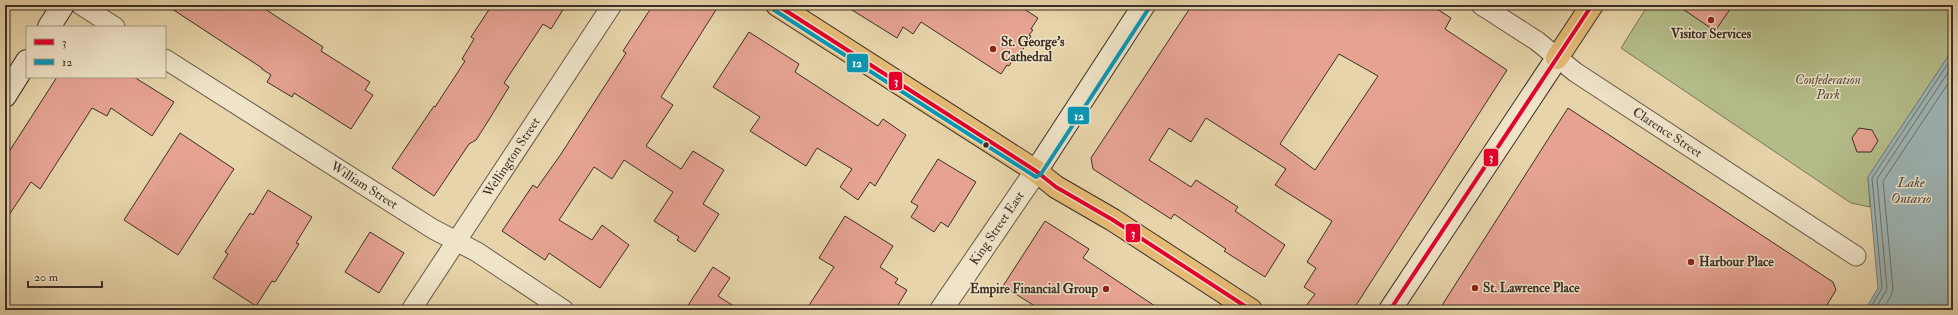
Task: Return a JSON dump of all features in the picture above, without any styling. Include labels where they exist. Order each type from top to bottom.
[{"type":"main road","points":[[50,26],[63,5]]},
{"type":"main road","points":[[776,5],[1036,171],[1056,187],[1113,220],[1251,310]]},
{"type":"main road","name":"King Street East","points":[[941,310],[1036,171],[1144,5]]},
{"type":"main road","points":[[1390,310],[1592,5]]},
{"type":"main road","points":[[5,96],[26,63]]},
{"type":"street","points":[[81,5],[113,26]]},
{"type":"street","name":"Wellington Street","points":[[411,310],[612,5]]},
{"type":"street","name":"Clarence Street","points":[[1481,5],[1537,40],[1575,72],[1856,256]]},
{"type":"street","name":"William Street","points":[[166,60],[433,229],[477,252],[564,310]]},
{"type":"green space","name":"Confederation Park","points":[[1648,5],[1953,5],[1953,49],[1868,177],[1870,207],[1851,203],[1621,48]]},
{"type":"water","name":"Lake Ontario","points":[[1953,49],[1953,310],[1865,310],[1878,288],[1868,177]]},
{"type":"building","points":[[166,5],[259,5],[323,47],[321,51],[370,82],[365,90],[373,95],[351,129],[294,93],[292,97],[267,82],[271,75],[262,68]]},
{"type":"building","points":[[492,5],[566,5],[551,29],[543,24],[504,83],[509,87],[485,126],[476,140],[469,144],[434,196],[392,168],[465,61],[462,59],[474,39],[471,37]]},
{"type":"building","points":[[653,5],[719,5],[661,97],[673,105],[646,146],[681,169],[693,151],[724,170],[703,204],[719,214],[695,252],[677,240],[679,237],[654,221],[673,192],[624,160],[612,179],[594,167],[559,220],[592,240],[602,225],[629,245],[600,288],[549,253],[545,260],[502,231],[533,185],[537,188],[561,154],[626,53],[623,51]]},
{"type":"building","name":"St. George's Cathedral","points":[[844,5],[1018,5],[1038,18],[1031,29],[1033,30],[1029,35],[1031,36],[1015,62],[1012,61],[1009,66],[1007,65],[1001,74],[921,22],[913,34],[903,27],[897,38]]},
{"type":"building","points":[[1192,5],[1431,5],[1451,18],[1445,29],[1507,70],[1353,310],[1303,310],[1315,294],[1304,287],[1316,268],[1307,262],[1332,221],[1275,185],[1286,169],[1206,118],[1191,142],[1169,128],[1149,160],[1191,187],[1196,180],[1238,207],[1235,211],[1285,245],[1265,277],[1224,251],[1226,249],[1174,214],[1171,219],[1093,169],[1091,158]],"holes":[[[1339,54],[1378,76],[1315,170],[1280,144]]]},
{"type":"building","name":"Visitor Services","points":[[1677,5],[1733,5],[1715,31]]},
{"type":"building","points":[[749,32],[799,64],[795,72],[878,126],[883,119],[906,135],[875,186],[870,182],[858,200],[840,187],[852,169],[817,148],[806,166],[750,131],[760,117],[713,87]]},
{"type":"building","points":[[56,78],[136,78],[174,102],[152,136],[111,108],[107,116],[92,108],[40,189],[31,182],[5,221],[5,158]]},
{"type":"building","points":[[1568,108],[1833,282],[1836,290],[1824,310],[1439,310]]},
{"type":"building","points":[[1859,128],[1872,130],[1878,141],[1871,152],[1857,152],[1852,138]]},
{"type":"building","points":[[180,133],[234,169],[178,255],[124,220]]},
{"type":"building","points":[[938,159],[976,182],[948,227],[941,222],[934,232],[911,217],[918,206],[911,202]]},
{"type":"building","points":[[268,190],[312,217],[296,243],[299,244],[275,282],[272,281],[256,306],[213,278],[228,254],[225,252],[250,213],[253,215]]},
{"type":"building","points":[[845,216],[893,246],[880,267],[898,279],[895,283],[907,290],[895,310],[806,310],[834,267],[819,258]]},
{"type":"building","points":[[1045,221],[1089,249],[1083,258],[1161,310],[1041,310],[1003,286]]},
{"type":"building","points":[[370,232],[404,253],[379,293],[345,272]]},
{"type":"building","points":[[713,267],[730,278],[718,296],[740,310],[685,310]]},
{"type":"transit line","name":"3","points":[[777,5],[1036,171],[1056,187],[1113,220],[1251,310]]},
{"type":"transit line","name":"3","points":[[1390,310],[1592,5]]},
{"type":"transit line","name":"12","points":[[774,10],[1036,177],[1041,174],[1149,8]]},
{"type":"place","name":"Visitor Services","points":[[1711,20]]},
{"type":"place","name":"St. George's Cathedral","points":[[993,49]]},
{"type":"place","name":"Harbour Place","points":[[1691,262]]},
{"type":"place","name":"St. Lawrence Place","points":[[1475,288]]},
{"type":"place","name":"Empire Financial Group","points":[[1106,289]]}]
